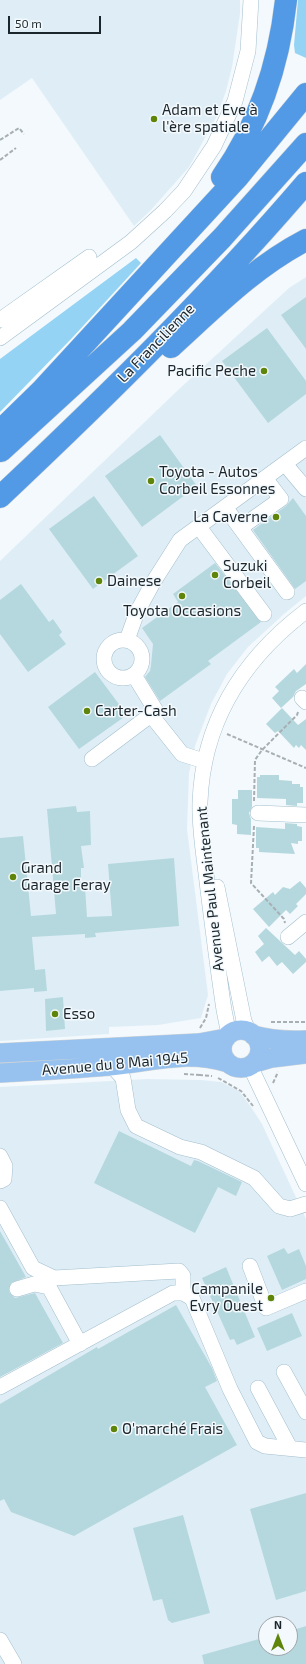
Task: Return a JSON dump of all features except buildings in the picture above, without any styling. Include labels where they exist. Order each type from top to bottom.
[{"type":"highway","points":[[194,224],[196,210],[234,161],[260,109],[280,44],[286,0]]},
{"type":"highway","points":[[0,447],[2,429],[41,391],[238,177],[306,94]]},
{"type":"highway","name":"La Francilienne","points":[[0,452],[132,331],[222,238],[306,144]]},
{"type":"highway","name":"La Francilienne","points":[[0,497],[91,411],[212,286],[306,183]]},
{"type":"highway","points":[[45,454],[66,447],[235,288],[275,258],[306,240]]},
{"type":"main road","name":"Avenue du 8 Mai 1945","points":[[0,1053],[199,1043],[227,1037],[238,1031],[251,1033],[268,1039],[286,1041],[306,1040]]},
{"type":"main road","points":[[251,1033],[259,1043],[260,1049],[252,1065]]},
{"type":"main road","points":[[227,1037],[224,1043],[223,1054],[228,1063]]},
{"type":"main road","name":"Avenue du 8 Mai 1945","points":[[0,1073],[112,1066],[181,1056],[200,1056],[228,1063],[239,1068],[272,1058],[306,1054]]},
{"type":"main road","points":[[0,1068],[66,1069]]},
{"type":"street","points":[[0,338],[131,242],[165,211],[184,191],[214,146],[235,100],[248,51],[251,0]]},
{"type":"street","points":[[0,320],[89,257]]},
{"type":"street","points":[[127,640],[137,612],[154,581],[180,540],[306,448]]},
{"type":"street","points":[[285,464],[306,489]]},
{"type":"street","points":[[240,528],[281,499],[265,478]]},
{"type":"street","points":[[225,508],[287,592]]},
{"type":"street","points":[[199,527],[264,614]]},
{"type":"street","name":"Avenue Paul Maintenant","points":[[227,1037],[200,824],[201,782],[204,761],[214,728],[228,696],[246,668],[277,634],[306,611]]},
{"type":"street","name":"Avenue Paul Maintenant","points":[[251,1033],[244,1021],[225,927],[207,825],[208,783],[212,763],[223,732],[237,700],[257,668],[279,644],[306,622]]},
{"type":"street","points":[[127,640],[134,643],[142,655],[142,662],[140,669],[134,675],[128,678],[120,678],[108,670],[105,663],[105,656],[111,645],[116,642],[127,640]]},
{"type":"street","points":[[92,759],[156,710],[134,675]]},
{"type":"street","points":[[151,715],[182,754],[204,761]]},
{"type":"street","points":[[258,813],[306,815]]},
{"type":"street","points":[[288,937],[306,922]]},
{"type":"street","points":[[252,1065],[306,1184]]},
{"type":"street","points":[[112,1066],[123,1078],[128,1110],[136,1126],[180,1147],[201,1152],[254,1178],[278,1206],[290,1209],[306,1204]]},
{"type":"street","points":[[0,1156],[5,1166],[4,1179],[0,1181]]},
{"type":"street","points":[[0,1208],[33,1268],[54,1278],[179,1271],[184,1276],[184,1293]]},
{"type":"street","points":[[250,1266],[266,1308],[306,1291]]},
{"type":"street","points":[[17,1289],[34,1284],[49,1287],[80,1344]]},
{"type":"street","points":[[0,1387],[173,1293],[184,1293],[192,1298],[230,1389],[257,1442],[265,1446],[306,1450]]},
{"type":"street","points":[[284,1372],[306,1412]]},
{"type":"street","points":[[258,1388],[290,1448]]},
{"type":"street","points":[[0,1640],[14,1664]]},
{"type":"path","points":[[0,140],[19,128],[24,134]]},
{"type":"path","points":[[0,160],[16,148]]},
{"type":"path","points":[[223,732],[306,768]]},
{"type":"shaded area","points":[[0,0],[240,0],[240,14],[232,67],[226,91],[217,116],[189,167],[151,210],[134,226],[32,78],[0,100]]},
{"type":"shaded area","points":[[298,0],[306,0],[306,58],[295,53],[294,45]]},
{"type":"shaded area","points":[[136,258],[141,263],[72,338],[0,412],[0,359]]},
{"type":"shaded area","points":[[306,277],[306,596],[248,647],[227,674],[211,704],[195,746],[189,773],[187,829],[208,995],[201,1018],[158,1025],[109,1027],[109,1034],[0,1041],[0,561],[176,392],[289,288]]},
{"type":"shaded area","points":[[147,1079],[221,1082],[239,1091],[262,1124],[306,1219],[306,1664],[0,1664],[0,1087]]},
{"type":"place","name":"Adam et Eve à l'ère spatiale","points":[[154,119]]},
{"type":"place","name":"Pacific Peche","points":[[264,371]]},
{"type":"place","name":"Toyota - Autos Corbeil Essonnes","points":[[151,481]]},
{"type":"place","name":"La Caverne","points":[[276,517]]},
{"type":"place","name":"Suzuki Corbeil","points":[[215,575]]},
{"type":"place","name":"Dainese","points":[[99,581]]},
{"type":"place","name":"Toyota Occasions","points":[[182,596]]},
{"type":"place","name":"Carter-Cash","points":[[87,711]]},
{"type":"place","name":"Grand Garage Feray","points":[[13,877]]},
{"type":"place","name":"Esso","points":[[55,1014]]},
{"type":"place","name":"Campanile Evry Ouest","points":[[271,1298]]},
{"type":"place","name":"O'marché Frais","points":[[114,1429]]}]
